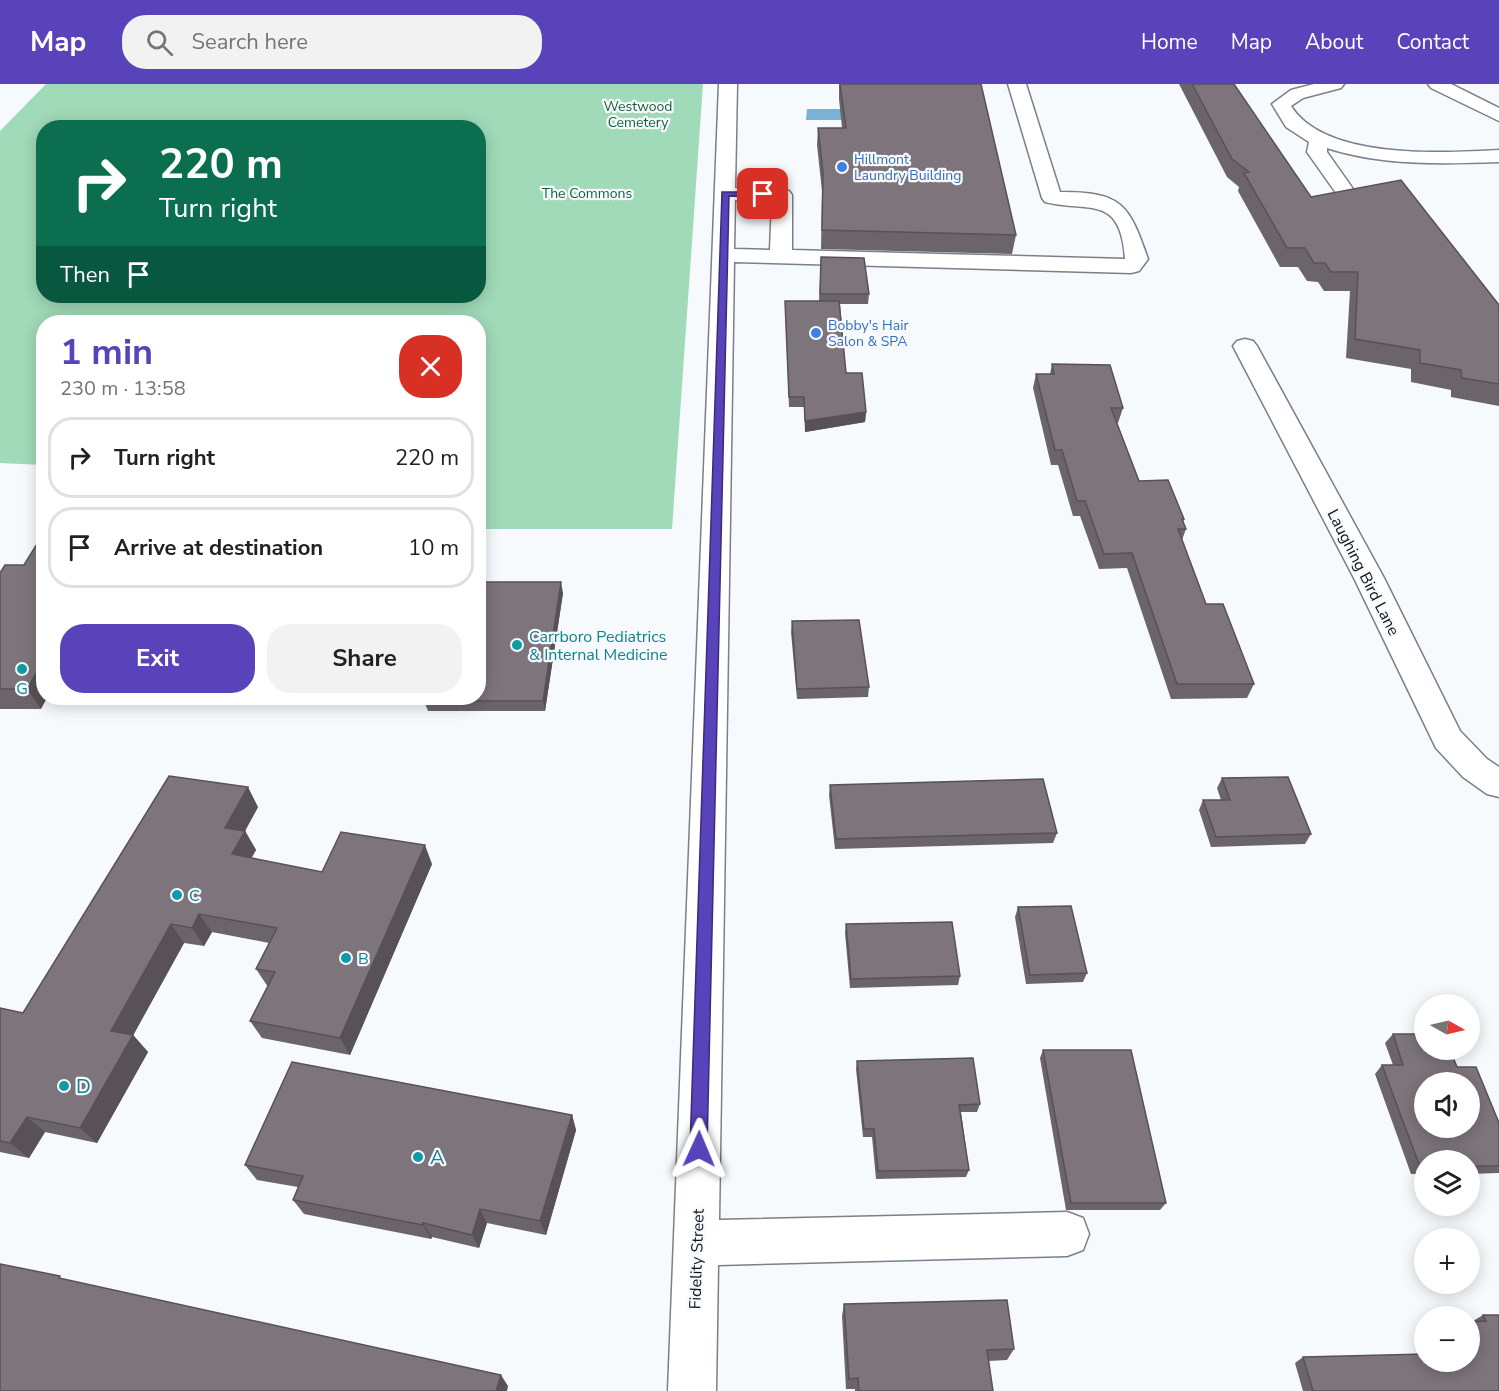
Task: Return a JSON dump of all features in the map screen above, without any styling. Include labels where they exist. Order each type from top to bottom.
[{"type":"street","name":"Fidelity Street","points":[[692,1391],[728,84]]},
{"type":"street","points":[[723,255],[1131,266],[1137,259],[1125,221],[1113,210],[1093,199],[1052,198],[1017,84]]},
{"type":"street","points":[[1335,84],[1297,94],[1281,104],[1283,113],[1298,128],[1319,140],[1347,148],[1446,158],[1499,156]]},
{"type":"street","points":[[1437,84],[1499,115]]},
{"type":"street","points":[[1319,140],[1317,152],[1348,196]]},
{"type":"street","points":[[725,194],[782,195],[781,256]]},
{"type":"street","name":"Laughing Bird Lane","points":[[1245,346],[1368,578],[1448,739],[1475,768],[1499,784]]},
{"type":"street","points":[[696,1243],[1067,1234]]},
{"type":"green space","name":"The Commons","points":[[46,84],[703,84],[672,529],[486,529],[486,315],[36,315],[36,465],[0,463],[0,131]]},
{"type":"water","points":[[807,109],[852,109],[853,120],[806,120]]},
{"type":"building","points":[[840,84],[981,84],[1016,235],[822,230],[823,173],[818,128],[846,128]]},
{"type":"building","points":[[1192,84],[1234,84],[1311,197],[1401,180],[1499,305],[1499,384],[1462,378],[1461,370],[1420,363],[1420,350],[1355,339],[1358,272],[1331,272],[1325,263],[1314,263],[1305,248],[1287,248],[1244,173],[1249,172],[1232,159]]},
{"type":"building","points":[[821,257],[864,258],[869,294],[820,294]]},
{"type":"building","points":[[785,301],[839,301],[846,373],[862,373],[866,412],[805,421],[804,397],[789,397]]},
{"type":"building","points":[[1052,364],[1110,365],[1123,408],[1111,408],[1139,481],[1168,480],[1186,529],[1178,529],[1206,604],[1223,604],[1254,684],[1177,684],[1132,553],[1104,554],[1085,501],[1077,501],[1062,450],[1055,450],[1036,374],[1054,374]]},
{"type":"building","name":"G","points":[[36,546],[36,673],[27,689],[0,689],[0,573],[5,565],[24,565]]},
{"type":"building","name":"Carrboro Pediatrics & Internal Medicine","points":[[486,582],[561,582],[543,701],[486,701]]},
{"type":"building","points":[[859,620],[869,687],[797,689],[792,621]]},
{"type":"building","points":[[169,776],[248,787],[225,828],[245,831],[232,854],[322,872],[341,832],[425,845],[340,1038],[250,1021],[275,972],[256,969],[277,928],[199,914],[192,928],[171,924],[111,1031],[133,1035],[80,1128],[27,1117],[10,1143],[0,1141],[0,1008],[23,1013]]},
{"type":"building","points":[[1288,777],[1311,834],[1216,837],[1203,800],[1230,800],[1222,778]]},
{"type":"building","points":[[1043,779],[1057,833],[836,839],[830,785]]},
{"type":"building","points":[[1071,906],[1087,973],[1030,975],[1018,907]]},
{"type":"building","points":[[952,922],[960,976],[851,979],[846,924]]},
{"type":"building","points":[[1393,1034],[1414,1034],[1414,1060],[1454,1060],[1457,1067],[1476,1067],[1478,1072],[1414,1072],[1414,1138],[1480,1138],[1480,1077],[1499,1123],[1499,1166],[1480,1166],[1480,1150],[1414,1151],[1382,1065],[1403,1065]]},
{"type":"building","points":[[1043,1050],[1131,1050],[1166,1203],[1071,1203]]},
{"type":"building","points":[[973,1058],[980,1104],[959,1105],[969,1170],[878,1171],[874,1129],[864,1129],[857,1061]]},
{"type":"building","name":"A","points":[[292,1062],[572,1115],[540,1221],[480,1209],[472,1235],[423,1223],[423,1225],[293,1200],[303,1176],[245,1165]]},
{"type":"building","points":[[0,1264],[501,1375],[496,1391],[0,1391]]},
{"type":"building","points":[[1007,1300],[1014,1349],[987,1350],[993,1391],[859,1391],[858,1378],[849,1379],[844,1304]]},
{"type":"building","points":[[1483,1315],[1499,1315],[1499,1391],[1313,1391],[1303,1357],[1414,1354],[1414,1372],[1480,1372],[1480,1321],[1486,1321]]},
{"type":"place","name":"Hillmont Laundry Building","points":[[842,167]]},
{"type":"place","name":"Bobby's Hair Salon & SPA","points":[[816,333]]},
{"type":"place","name":"Carrboro Pediatrics & Internal Medicine","points":[[517,645]]},
{"type":"place","name":"G","points":[[22,669]]},
{"type":"place","name":"C","points":[[177,895]]},
{"type":"place","name":"B","points":[[346,958]]},
{"type":"place","name":"D","points":[[64,1086]]},
{"type":"place","name":"A","points":[[418,1157]]},
{"type":"route","points":[[699,1149],[725,194],[763,194]]},
{"type":"park label","name":"Westwood Cemetery","points":[[638,114]]}]
